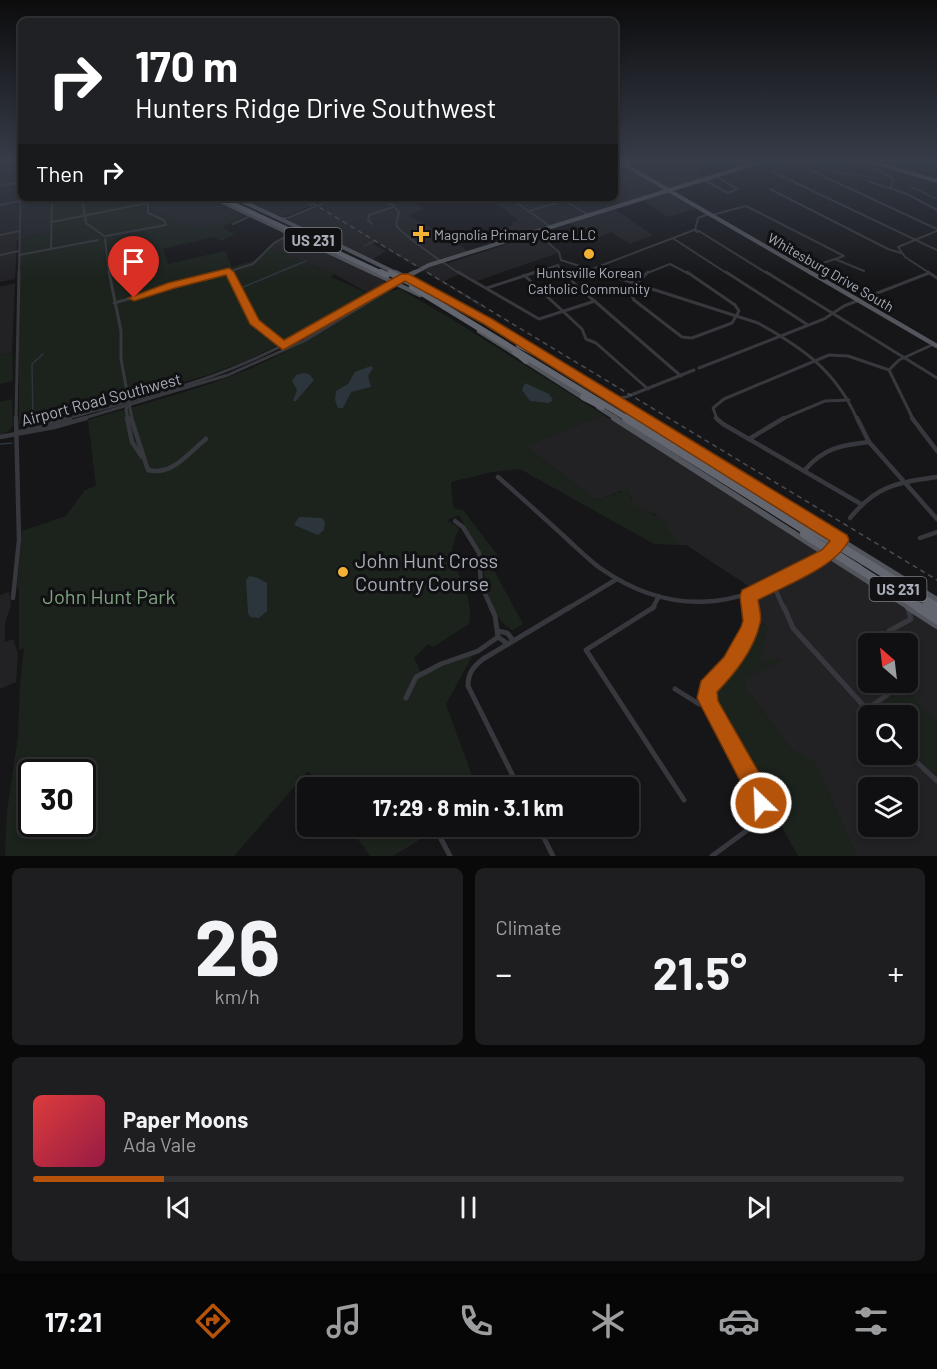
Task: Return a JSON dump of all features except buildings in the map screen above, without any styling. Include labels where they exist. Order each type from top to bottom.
[{"type":"highway","name":"US 231","points":[[230,202],[396,275],[743,490]]},
{"type":"highway","points":[[240,205],[262,210]]},
{"type":"highway","points":[[240,205],[251,216]]},
{"type":"highway","name":"US 231","points":[[240,205],[324,245],[396,275]]},
{"type":"highway","points":[[312,233],[338,249]]},
{"type":"highway","points":[[293,235],[324,245]]},
{"type":"highway","name":"US 231","points":[[413,286],[500,335],[743,490]]},
{"type":"highway","points":[[489,333],[526,361]]},
{"type":"highway","points":[[500,335],[549,360]]},
{"type":"highway","points":[[583,397],[665,442]]},
{"type":"highway","points":[[677,439],[773,515],[807,531],[860,564],[937,619]]},
{"type":"highway","name":"US 231","points":[[860,564],[937,607]]},
{"type":"highway","name":"US 231","points":[[860,564],[937,613]]},
{"type":"main road","points":[[225,202],[293,235],[396,275]]},
{"type":"main road","points":[[244,202],[288,220],[384,267],[583,397],[807,531],[841,540],[860,564],[908,606],[937,625]]},
{"type":"main road","name":"Airport Road Southwest","points":[[396,275],[627,202]]},
{"type":"main road","name":"Whitesburg Drive South","points":[[690,202],[935,345]]},
{"type":"main road","name":"Airport Road Southwest","points":[[396,275],[417,273],[442,262]]},
{"type":"main road","points":[[384,267],[404,272],[429,265]]},
{"type":"main road","points":[[413,286],[417,273]]},
{"type":"main road","name":"Airport Road Southwest","points":[[396,275],[397,283]]},
{"type":"main road","points":[[396,275],[397,283],[413,286],[463,306],[677,439],[807,531],[828,555],[860,564],[937,600]]},
{"type":"street","points":[[0,205],[15,202]]},
{"type":"street","points":[[13,598],[19,540],[16,426],[20,202]]},
{"type":"street","points":[[50,202],[51,248]]},
{"type":"street","points":[[82,202],[88,226],[102,238],[121,333],[121,359],[132,440],[137,453],[142,457],[148,470],[161,472],[175,466],[206,439]]},
{"type":"street","points":[[288,220],[307,208],[324,202]]},
{"type":"street","points":[[386,202],[399,213],[396,225],[398,230],[421,244],[442,262],[539,319],[595,301]]},
{"type":"street","points":[[516,202],[551,227]]},
{"type":"street","points":[[530,211],[561,202]]},
{"type":"street","points":[[566,202],[587,215]]},
{"type":"street","points":[[795,202],[888,249],[902,253]]},
{"type":"street","points":[[836,202],[937,250]]},
{"type":"street","points":[[877,202],[937,230]]},
{"type":"street","points":[[924,202],[937,210]]},
{"type":"street","points":[[0,255],[51,248],[166,225],[164,220],[148,213],[148,203],[52,222]]},
{"type":"street","points":[[307,208],[308,203],[313,206]]},
{"type":"street","points":[[696,231],[698,218],[746,206],[844,256],[805,269]]},
{"type":"street","points":[[372,224],[368,220],[369,215],[394,207]]},
{"type":"street","points":[[233,224],[251,216]]},
{"type":"street","points":[[937,230],[898,247],[902,253],[937,278]]},
{"type":"street","points":[[0,235],[19,231]]},
{"type":"street","points":[[591,269],[696,231]]},
{"type":"street","points":[[696,231],[937,378]]},
{"type":"street","points":[[535,232],[559,252],[560,270]]},
{"type":"street","points":[[114,303],[229,272],[260,260],[271,246],[293,235]]},
{"type":"street","points":[[674,239],[808,325]]},
{"type":"street","points":[[835,259],[864,271]]},
{"type":"street","points":[[487,288],[560,262],[591,269],[764,326],[832,375],[849,400],[861,430],[869,442],[937,519]]},
{"type":"street","points":[[675,265],[735,305],[740,311],[737,316],[732,323],[710,332],[692,338],[682,337],[634,300],[629,291],[646,273],[675,265]]},
{"type":"street","points":[[548,266],[560,270],[681,376]]},
{"type":"street","points":[[229,272],[254,322],[283,346]]},
{"type":"street","points":[[612,399],[626,397],[697,370],[808,325],[858,300],[929,273]]},
{"type":"street","points":[[386,289],[396,275]]},
{"type":"street","points":[[524,275],[582,329],[584,337],[604,350],[648,389]]},
{"type":"street","name":"Airport Road Southwest","points":[[30,431],[228,375],[304,341],[397,283]]},
{"type":"street","points":[[386,289],[413,286]]},
{"type":"street","name":"Airport Road Southwest","points":[[150,397],[226,370],[283,346],[367,296],[386,289]]},
{"type":"street","points":[[271,357],[283,346],[304,341]]},
{"type":"street","points":[[889,370],[905,358],[935,345]]},
{"type":"street","points":[[861,504],[749,439],[717,418],[713,408],[717,403],[829,355],[838,355],[889,370]]},
{"type":"street","points":[[889,370],[916,424],[937,451]]},
{"type":"street","points":[[126,391],[137,396],[150,397]]},
{"type":"street","points":[[130,415],[136,407],[150,397]]},
{"type":"street","points":[[626,397],[626,408]]},
{"type":"street","points":[[749,439],[767,426],[827,400],[849,400]]},
{"type":"street","name":"Airport Road Southwest","points":[[0,437],[103,413],[128,403]]},
{"type":"street","points":[[103,413],[120,411],[130,415]]},
{"type":"street","points":[[16,426],[30,431],[17,444]]},
{"type":"street","points":[[804,470],[821,452],[831,447],[869,442]]},
{"type":"street","points":[[498,477],[599,567],[617,579],[660,596],[714,601],[748,596],[828,555],[841,540]]},
{"type":"street","points":[[850,518],[861,504],[879,489],[937,477]]},
{"type":"street","points":[[455,521],[463,527],[478,553],[481,585],[495,616],[498,634],[511,642]]},
{"type":"street","points":[[920,538],[937,532]]},
{"type":"street","points":[[514,777],[468,686],[467,675],[472,667],[511,642],[617,579]]},
{"type":"street","points":[[773,584],[794,628],[863,705]]},
{"type":"street","points":[[660,596],[655,606],[646,613],[586,650],[684,800]]},
{"type":"street","points":[[717,855],[757,823],[762,815],[758,792],[706,698],[708,688],[730,664],[752,621],[748,596]]},
{"type":"street","points":[[908,606],[911,619]]},
{"type":"street","points":[[888,633],[911,619],[924,617]]},
{"type":"street","points":[[406,698],[416,677],[441,664],[478,651],[498,634]]},
{"type":"street","points":[[675,689],[699,704],[710,704]]},
{"type":"street","points":[[874,705],[889,693]]},
{"type":"street","points":[[918,763],[937,781]]},
{"type":"street","points":[[440,837],[450,856]]},
{"type":"street","points":[[544,837],[553,856]]},
{"type":"shaded area","points":[[0,202],[52,202],[51,233],[17,240],[15,279],[0,282]]},
{"type":"shaded area","points":[[151,202],[220,202],[240,211],[200,229],[168,214],[151,211]]},
{"type":"shaded area","points":[[247,202],[313,202],[316,204],[282,217]]},
{"type":"shaded area","points":[[328,202],[415,202],[424,209],[408,215],[454,240],[467,251],[436,260],[459,274],[444,281],[484,305],[480,306],[424,271],[426,270],[375,242],[373,244],[386,251],[372,260],[288,220]]},
{"type":"shaded area","points":[[493,202],[630,202],[613,208],[653,235],[630,244],[611,232],[594,239],[569,222],[507,241],[495,231],[513,225],[511,223],[518,220]]},
{"type":"shaded area","points":[[644,202],[690,202],[700,208],[668,217]]},
{"type":"shaded area","points":[[290,235],[384,279],[384,287],[374,293],[368,293],[334,274],[270,248],[273,243]]},
{"type":"shaded area","points":[[535,235],[558,253],[477,281],[446,264]]},
{"type":"shaded area","points":[[15,283],[12,352],[0,355],[0,287]]},
{"type":"shaded area","points":[[371,366],[373,368],[368,376],[371,387],[351,392],[343,408],[338,408],[335,400],[336,391],[348,384],[355,372]]},
{"type":"shaded area","points":[[309,374],[314,380],[296,401],[293,401],[297,390],[292,381],[296,375]]},
{"type":"shaded area","points":[[525,383],[549,394],[553,400],[549,403],[530,401],[522,390]]},
{"type":"shaded area","points":[[604,415],[937,627],[937,720],[935,722],[910,695],[903,698],[893,696],[881,705],[858,705],[858,765],[918,765],[918,758],[937,776],[937,856],[857,856],[816,765],[790,748],[746,689],[746,679],[757,663],[767,627],[759,621],[750,587],[686,545],[680,545],[655,514],[641,510],[632,504],[632,497],[621,491],[604,498],[594,499],[525,446]]},
{"type":"shaded area","points":[[299,517],[322,518],[325,522],[324,530],[318,535],[294,525]]},
{"type":"shaded area","points":[[249,576],[267,583],[267,611],[259,618],[250,617],[248,613],[246,581]]},
{"type":"shaded area","points":[[9,592],[11,605],[5,623],[5,642],[13,639],[18,654],[16,682],[0,689],[0,595]]},
{"type":"green space","points":[[51,202],[151,202],[151,211],[168,214],[200,229],[240,211],[247,215],[222,227],[235,234],[221,241],[214,237],[163,249],[168,264],[225,251],[232,267],[255,260],[270,248],[334,274],[331,277],[363,291],[367,296],[309,330],[243,362],[208,375],[29,427],[19,424],[19,240],[51,233]]},
{"type":"green space","name":"John Hunt Park","points":[[400,289],[604,415],[525,446],[594,499],[629,489],[633,504],[669,523],[667,528],[680,545],[654,544],[520,469],[492,472],[451,482],[453,506],[463,510],[499,557],[490,563],[523,624],[512,630],[496,614],[488,596],[479,554],[472,539],[459,515],[447,520],[459,528],[452,551],[467,595],[469,624],[433,647],[428,644],[414,658],[422,674],[473,655],[446,704],[472,777],[313,777],[308,771],[303,777],[297,777],[297,784],[234,856],[5,856],[7,811],[18,737],[24,648],[19,650],[19,589],[17,589],[22,531],[66,516],[85,490],[96,486],[88,420],[229,377],[303,342],[389,291]]},
{"type":"green space","points":[[12,352],[13,381],[0,384],[0,355]]},
{"type":"green space","points":[[12,399],[13,426],[9,431],[0,435],[0,402]]},
{"type":"green space","points":[[759,621],[767,627],[763,653],[757,663],[776,657],[782,661],[746,679],[746,689],[790,748],[816,764],[857,856],[798,856],[715,704],[712,693]]},
{"type":"green space","points":[[910,695],[935,721],[937,720],[937,776],[918,758],[918,705],[880,705],[893,696],[903,698]]},
{"type":"green space","points":[[356,837],[424,837],[393,856],[370,856]]},
{"type":"waterway","points":[[364,246],[374,241]]},
{"type":"waterway","points":[[241,288],[306,261]]},
{"type":"waterway","points":[[33,421],[32,364],[43,354]]},
{"type":"waterway","points":[[0,444],[12,443]]},
{"type":"railway","points":[[311,202],[937,580]]},
{"type":"place","name":"Magnolia Primary Care LLC","points":[[421,234]]},
{"type":"place","name":"Huntsville Korean Catholic Community","points":[[589,254]]},
{"type":"place","name":"John Hunt Cross Country Course","points":[[343,572]]},
{"type":"route","points":[[134,298],[172,285],[229,272],[254,322],[283,346],[405,276],[488,322],[841,540],[828,555],[748,596],[752,621],[748,633],[730,664],[708,688],[706,698],[758,792],[761,803]]}]
